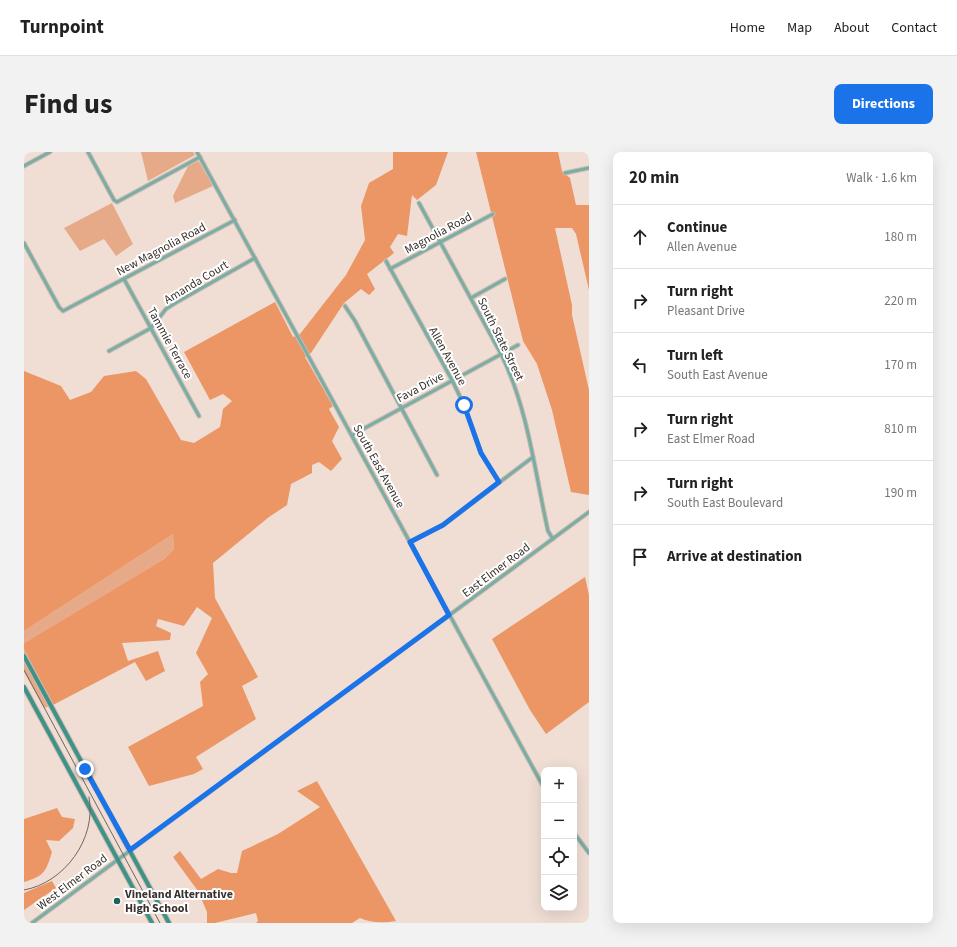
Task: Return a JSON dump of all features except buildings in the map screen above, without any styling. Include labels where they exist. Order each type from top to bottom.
[{"type":"main road","points":[[24,656],[169,923]]},
{"type":"main road","points":[[24,687],[152,923]]},
{"type":"street","points":[[24,166],[50,152]]},
{"type":"street","points":[[88,152],[115,202],[200,157]]},
{"type":"street","name":"South East Avenue","points":[[197,152],[541,783]]},
{"type":"street","points":[[565,173],[589,168]]},
{"type":"street","name":"South State Street","points":[[419,203],[501,354],[514,383],[524,417],[548,531],[553,539]]},
{"type":"street","name":"Magnolia Road","points":[[390,269],[493,214]]},
{"type":"street","name":"New Magnolia Road","points":[[24,243],[62,311],[97,294],[235,220]]},
{"type":"street","name":"Amanda Court","points":[[108,351],[151,328],[166,309],[255,258]]},
{"type":"street","name":"Allen Avenue","points":[[386,261],[452,380],[464,405],[481,453],[499,482]]},
{"type":"street","name":"Tammie Terrace","points":[[124,279],[199,416]]},
{"type":"street","points":[[471,298],[505,279]]},
{"type":"street","points":[[345,306],[358,327],[437,475]]},
{"type":"street","name":"Fava Drive","points":[[352,434],[518,345]]},
{"type":"street","points":[[410,542],[443,525],[532,457]]},
{"type":"street","name":"East Elmer Road","points":[[124,855],[589,512]]},
{"type":"street","points":[[577,836],[589,853]]},
{"type":"street","name":"West Elmer Road","points":[[32,923],[124,855]]},
{"type":"shaded area","points":[[141,152],[193,152],[195,155],[148,181]]},
{"type":"shaded area","points":[[393,152],[448,152],[436,185],[417,200],[412,195],[407,236],[398,234],[390,247],[394,253],[367,274],[375,289],[369,295],[361,289],[344,303],[311,353],[305,357],[333,406],[329,409],[339,427],[332,441],[342,459],[331,471],[319,462],[312,465],[312,473],[291,484],[287,505],[269,517],[213,563],[215,598],[258,677],[242,686],[256,719],[196,757],[203,769],[194,774],[149,786],[128,747],[203,706],[200,682],[208,674],[196,653],[212,618],[197,607],[184,626],[158,619],[156,626],[171,633],[170,640],[122,643],[128,661],[158,651],[165,671],[146,681],[135,662],[53,705],[24,649],[24,643],[164,559],[174,549],[173,534],[24,631],[24,371],[61,386],[70,400],[91,392],[104,376],[136,371],[146,379],[181,440],[194,443],[220,427],[223,409],[232,401],[223,394],[210,400],[184,352],[275,302],[293,337],[300,334],[346,275],[365,240],[361,206],[369,183],[393,169]]},
{"type":"shaded area","points":[[476,152],[558,152],[562,171],[570,178],[576,205],[589,205],[589,290],[576,234],[572,228],[555,228],[572,305],[572,315],[589,390],[589,495],[571,492],[552,410],[537,364],[523,341]]},
{"type":"shaded area","points":[[198,161],[213,186],[175,203],[173,196],[188,166]]},
{"type":"shaded area","points":[[112,203],[133,244],[116,256],[104,239],[80,251],[64,228]]},
{"type":"shaded area","points":[[173,534],[174,549],[164,559],[24,643],[24,631]]},
{"type":"shaded area","points":[[585,577],[589,595],[589,702],[546,734],[530,710],[492,639]]},
{"type":"shaded area","points":[[24,649],[53,705],[44,708],[24,672]]},
{"type":"shaded area","points":[[317,781],[396,921],[377,922],[360,918],[352,923],[256,923],[258,921],[256,913],[215,923],[207,923],[207,912],[198,891],[173,857],[180,851],[201,879],[218,869],[231,873],[237,873],[242,851],[278,834],[320,807],[297,791]]},
{"type":"shaded area","points":[[57,808],[62,817],[75,819],[73,828],[59,841],[46,840],[52,852],[46,869],[36,878],[24,882],[24,819]]},
{"type":"shaded area","points":[[52,881],[56,888],[24,910],[24,893]]},
{"type":"railway","points":[[24,670],[160,923]]},
{"type":"railway","points":[[24,890],[39,886],[52,878],[64,869],[74,857],[88,828],[90,813],[89,797]]},
{"type":"place","name":"Vineland Alternative High School","points":[[117,901]]},
{"type":"route","points":[[85,769],[130,850],[449,615],[410,542],[443,525],[499,482],[481,453],[464,405]]}]
